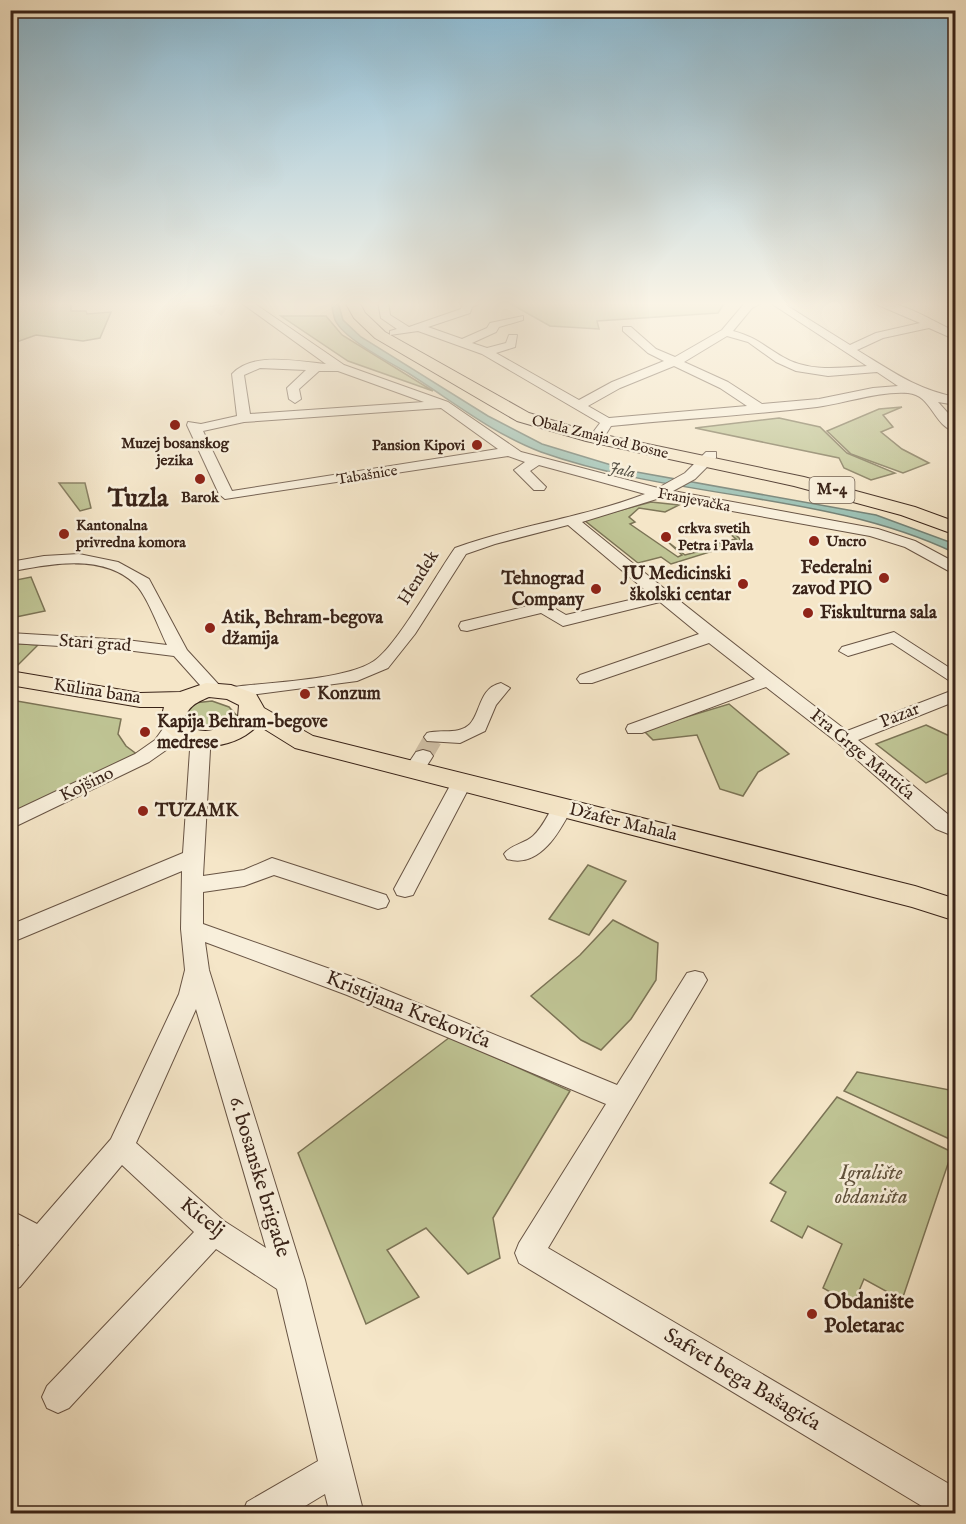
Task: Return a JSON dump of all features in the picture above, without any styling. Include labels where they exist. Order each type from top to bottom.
[{"type":"main road","name":"Obala Zmaja od Bosne","points":[[447,373],[523,417],[586,436],[702,464],[797,481],[908,512],[956,529]]},
{"type":"main road","name":"Obala Zmaja od Bosne","points":[[469,373],[515,404],[554,420],[604,427],[702,464],[803,474],[914,506],[956,521]]},
{"type":"main road","name":"Kulina bana","points":[[10,678],[140,700],[227,697]]},
{"type":"main road","name":"Kulina bana","points":[[10,690],[147,714],[192,736]]},
{"type":"main road","name":"Džafer Mahala","points":[[227,697],[290,736],[304,742],[418,763],[462,782],[915,897],[956,910]]},
{"type":"main road","points":[[227,697],[247,722],[192,736],[172,713],[227,697]]},
{"type":"main road","name":"Džafer Mahala","points":[[192,736],[251,733],[290,736]]},
{"type":"street","points":[[239,373],[244,418],[444,405]]},
{"type":"street","points":[[295,399],[293,388],[309,373]]},
{"type":"street","name":"Franjevačka","points":[[354,373],[444,405],[511,451],[536,461],[664,490],[873,532],[910,544],[956,570]]},
{"type":"street","points":[[522,373],[578,406],[604,427],[758,407],[819,403],[873,392],[911,389]]},
{"type":"street","points":[[578,406],[616,385],[649,373]]},
{"type":"street","points":[[696,373],[723,385],[758,407]]},
{"type":"street","points":[[883,373],[928,396],[956,402]]},
{"type":"street","points":[[928,396],[947,423],[956,428]]},
{"type":"street","name":"Tabašnice","points":[[244,418],[200,428],[193,425],[230,496],[511,451]]},
{"type":"street","points":[[536,461],[521,470],[539,487]]},
{"type":"street","points":[[664,490],[702,464]]},
{"type":"street","name":"Hendek","points":[[227,697],[357,676],[376,669],[406,634],[460,551],[664,490]]},
{"type":"street","name":"Fra Grge Martića","points":[[565,520],[573,522],[666,596],[711,636],[845,739],[943,824],[956,830]]},
{"type":"street","points":[[10,567],[41,560],[86,560],[121,567],[143,582],[179,652],[194,669],[227,697]]},
{"type":"street","points":[[466,626],[544,607],[563,621],[666,596]]},
{"type":"street","points":[[586,679],[711,636]]},
{"type":"street","points":[[848,651],[894,637],[956,680]]},
{"type":"street","name":"Stari grad","points":[[10,638],[126,645],[179,652]]},
{"type":"street","points":[[635,729],[768,680]]},
{"type":"street","points":[[434,736],[460,737],[478,728],[487,704],[501,688]]},
{"type":"street","name":"Pazar","points":[[845,739],[956,694]]},
{"type":"street","name":"Kojšino","points":[[10,822],[192,736]]},
{"type":"street","name":"6. bosanske brigade","points":[[192,736],[194,857],[192,928],[197,970],[290,1280],[347,1514]]},
{"type":"street","points":[[405,889],[462,782]]},
{"type":"street","points":[[515,854],[533,849],[544,839],[562,808]]},
{"type":"street","points":[[10,936],[194,857]]},
{"type":"street","points":[[192,885],[242,879],[261,874],[272,866],[378,901]]},
{"type":"street","name":"Kristijana Krekovića","points":[[192,928],[246,945],[363,990],[622,1099]]},
{"type":"street","points":[[10,1277],[121,1147],[191,994],[197,970]]},
{"type":"street","points":[[622,1099],[695,980]]},
{"type":"street","name":"Safvet bega Bašagića","points":[[622,1099],[529,1253],[956,1507]]},
{"type":"street","name":"Kicelj","points":[[121,1147],[214,1231],[290,1280]]},
{"type":"street","points":[[10,1222],[39,1242]]},
{"type":"street","points":[[58,1397],[214,1231]]},
{"type":"street","points":[[260,1514],[335,1469]]},
{"type":"green space","points":[[382,373],[404,373],[433,391]]},
{"type":"green space","points":[[902,407],[883,415],[893,427],[881,432],[902,449],[929,463],[903,473],[851,454],[827,431],[879,409]]},
{"type":"green space","points":[[779,418],[820,427],[847,453],[895,473],[871,480],[844,468],[839,458],[695,428]]},
{"type":"green space","points":[[59,483],[85,483],[91,508],[80,511]]},
{"type":"green space","points":[[651,502],[679,505],[665,512],[639,508],[629,517],[635,522],[630,524],[678,557],[682,555],[668,542],[685,555],[716,547],[718,543],[732,543],[730,540],[736,539],[728,532],[730,529],[740,539],[739,543],[671,564],[661,557],[638,563],[584,520]]},
{"type":"green space","points":[[31,577],[45,611],[11,618],[11,581]]},
{"type":"green space","points":[[11,643],[38,645],[15,668],[11,667]]},
{"type":"green space","points":[[11,700],[121,719],[118,734],[126,746],[142,758],[11,822]]},
{"type":"green space","points":[[212,701],[229,707],[239,718],[232,722],[212,726],[199,722],[186,713],[194,703]]},
{"type":"green space","points":[[729,704],[789,754],[758,772],[743,796],[720,789],[697,735],[653,740],[643,730]]},
{"type":"green space","points":[[926,725],[956,739],[955,770],[926,783],[876,744]]},
{"type":"green space","points":[[588,865],[626,881],[589,935],[549,919]]},
{"type":"green space","points":[[613,920],[658,943],[656,980],[631,1019],[601,1050],[581,1040],[531,996],[580,955]]},
{"type":"green space","points":[[450,1037],[570,1091],[493,1218],[500,1258],[468,1274],[426,1228],[387,1250],[419,1297],[366,1324],[298,1153]]},
{"type":"green space","points":[[857,1072],[955,1091],[954,1141],[844,1091]]},
{"type":"green space","name":"Igralište obdaništa","points":[[837,1097],[952,1152],[902,1300],[864,1279],[853,1305],[823,1288],[842,1244],[808,1226],[802,1238],[771,1221],[786,1192],[770,1183]]},
{"type":"water","name":"Jala","points":[[408,373],[419,373],[488,416],[542,444],[631,471],[876,515],[955,544],[955,553],[906,533],[856,518],[592,468],[523,445],[489,426]]},
{"type":"tunnel","points":[[423,756],[434,737]]},
{"type":"place","name":"Muzej bosanskog jezika","points":[[175,425]]},
{"type":"place","name":"Pansion Kipovi","points":[[477,445]]},
{"type":"place","name":"Barok","points":[[200,479]]},
{"type":"place","name":"Kantonalna privredna komora","points":[[64,534]]},
{"type":"place","name":"crkva svetih Petra i Pavla","points":[[666,537]]},
{"type":"place","name":"Uncro","points":[[814,541]]},
{"type":"place","name":"Federalni zavod PIO","points":[[884,578]]},
{"type":"place","name":"JU Medicinski školski centar","points":[[743,584]]},
{"type":"place","name":"Tehnograd Company","points":[[596,589]]},
{"type":"place","name":"Fiskulturna sala","points":[[808,613]]},
{"type":"place","name":"Atik, Behram-begova džamija","points":[[210,628]]},
{"type":"place","name":"Konzum","points":[[305,694]]},
{"type":"place","name":"Kapija Behram-begove medrese","points":[[145,732]]},
{"type":"place","name":"TUZAMK","points":[[143,811]]},
{"type":"place","name":"Obdanište Poletarac","points":[[812,1314]]},
{"type":"district","name":"Tuzla","points":[[138,498]]}]
